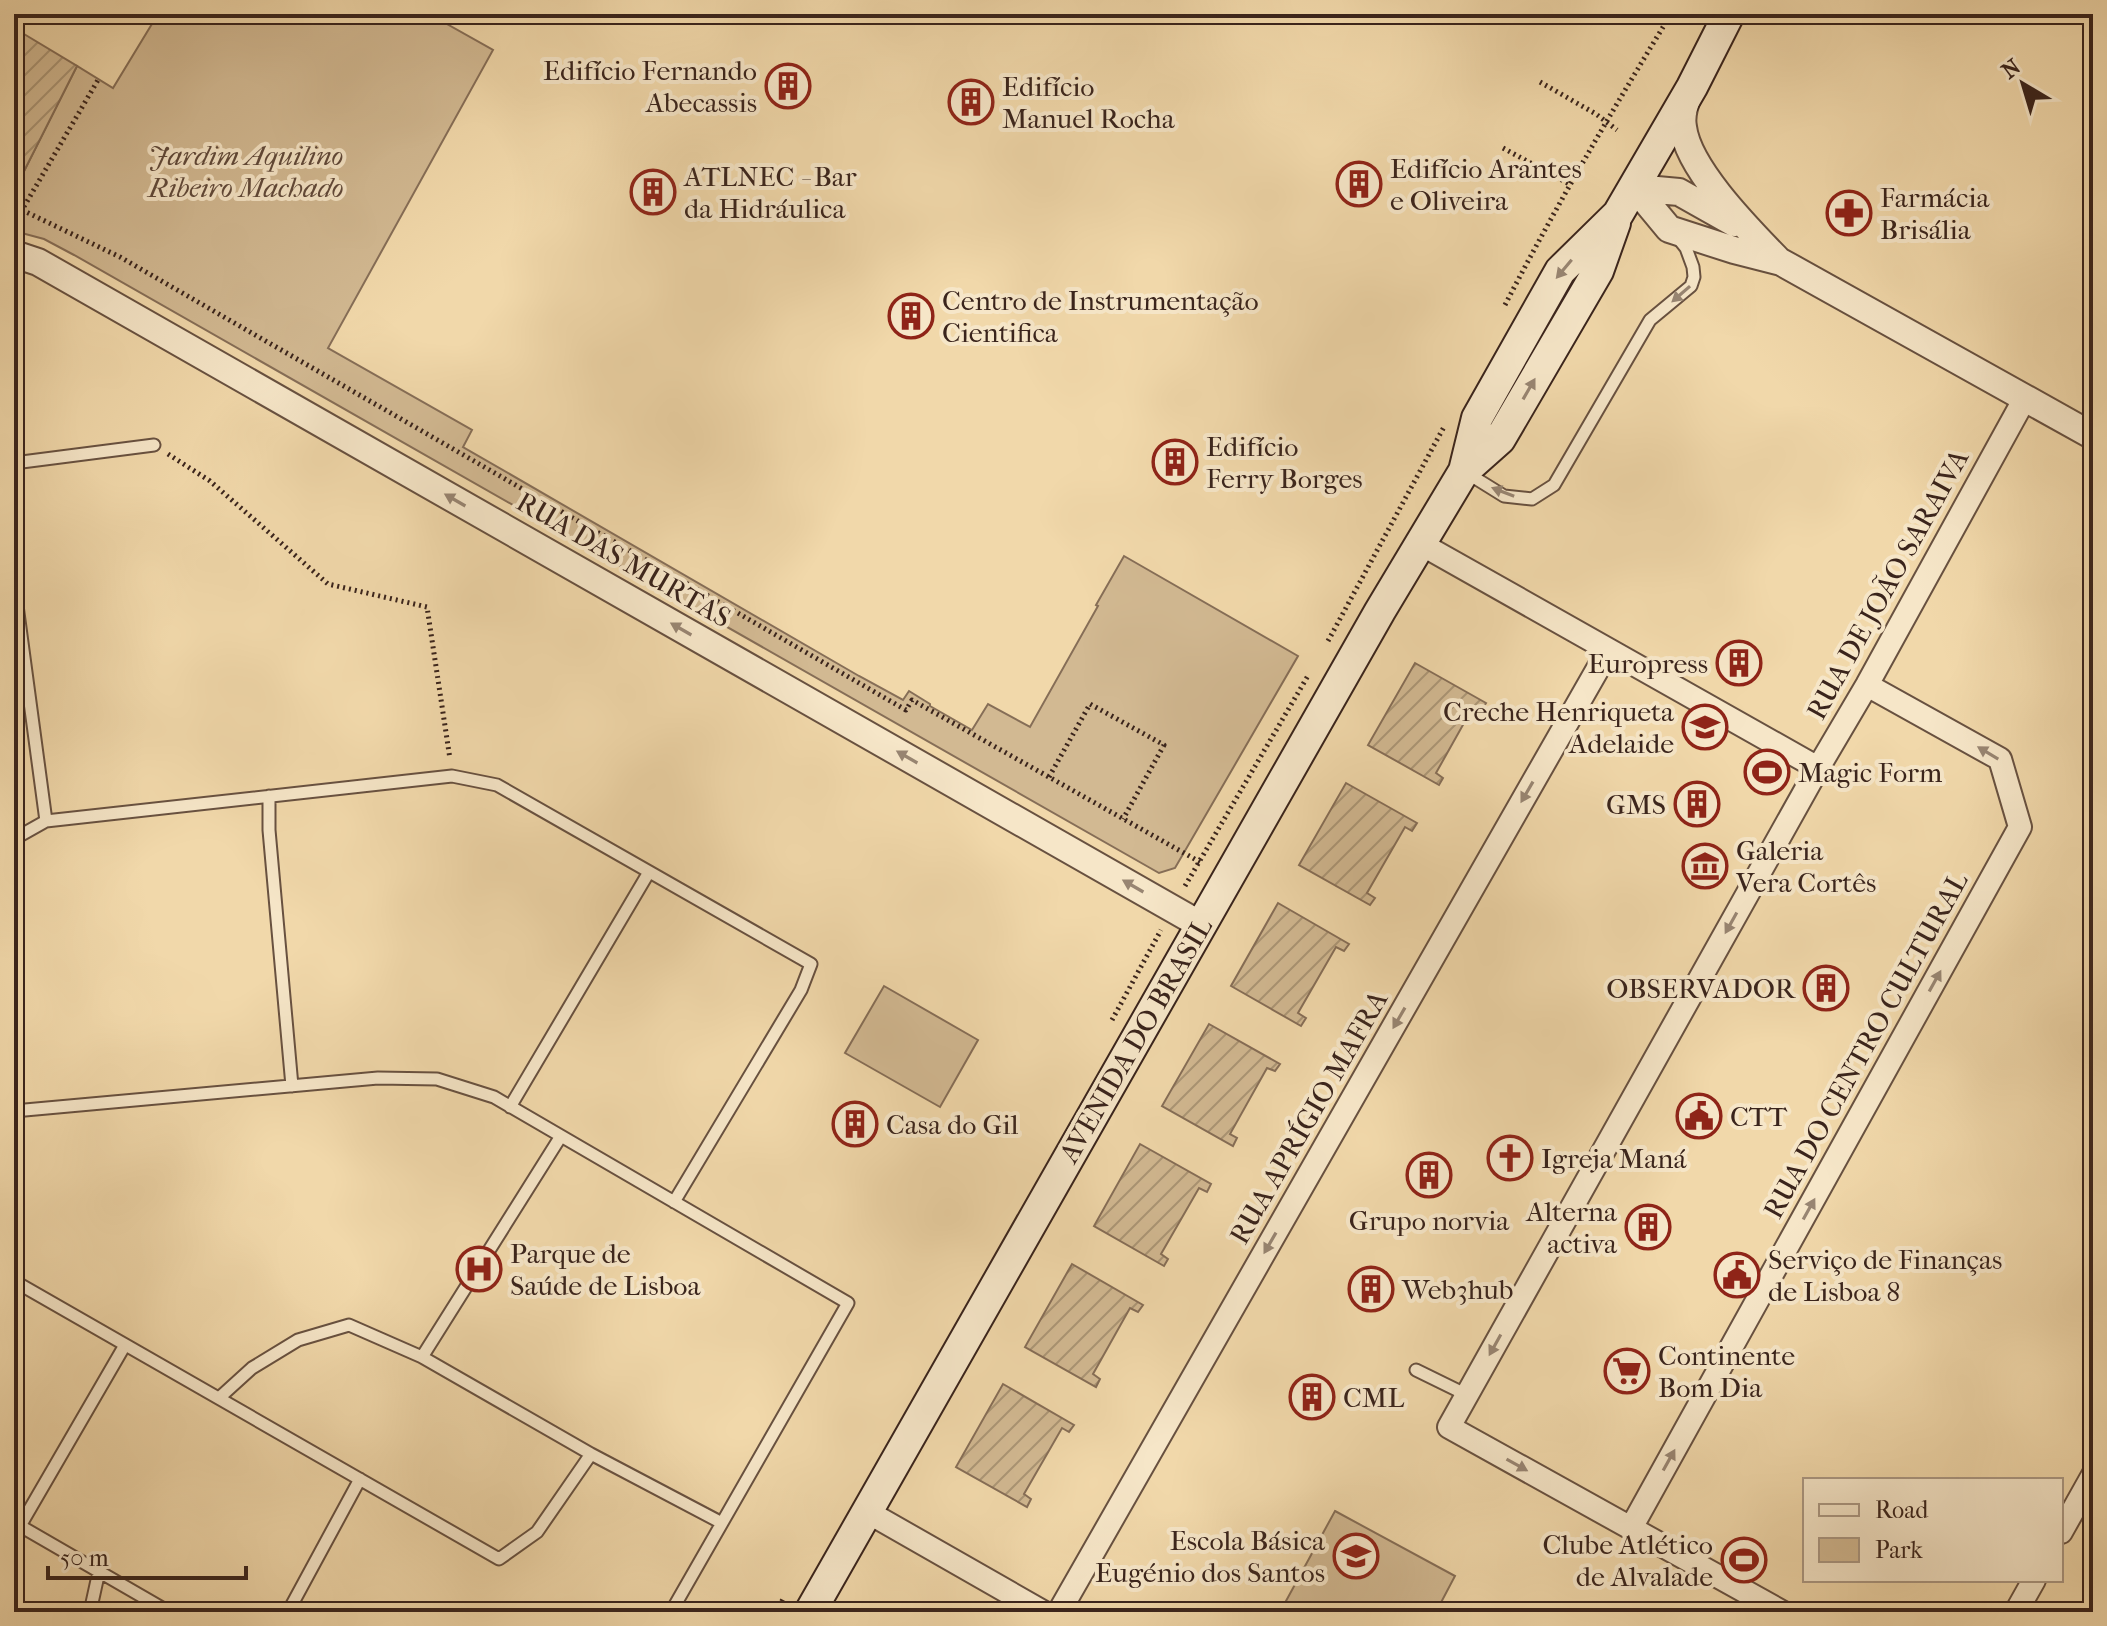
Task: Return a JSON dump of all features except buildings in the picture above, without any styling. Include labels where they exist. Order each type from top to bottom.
[{"type":"main road","name":"AVENIDA DO BRASIL","points":[[797,1605],[866,1511],[1372,625],[1464,471],[1477,418],[1560,271],[1618,214],[1692,87],[1729,14]]},
{"type":"street","points":[[1692,87],[1683,115],[1688,145],[1702,172],[1751,233],[1781,262]]},
{"type":"street","points":[[1635,188],[1679,192],[1751,233]]},
{"type":"street","points":[[1635,188],[1669,229],[1781,262],[2093,436]]},
{"type":"street","name":"RUA DAS MURTAS","points":[[14,254],[38,262],[1201,925]]},
{"type":"street","name":"RUA DE JOÃO SARAIVA","points":[[1631,1528],[1449,1427],[2025,398]]},
{"type":"street","points":[[1421,544],[1818,768]]},
{"type":"street","name":"RUA APRÍGIO MAFRA","points":[[1059,1612],[1608,651]]},
{"type":"street","name":"RUA DO CENTRO CULTURAL","points":[[1631,1528],[2020,827],[2000,759],[1867,685]]},
{"type":"street","points":[[2063,1528],[2093,1475]]},
{"type":"street","points":[[866,1511],[1043,1612]]},
{"type":"street","points":[[1631,1528],[1782,1612]]},
{"type":"street","points":[[2016,1612],[2033,1582]]},
{"type":"lane","points":[[1464,471],[1504,496],[1532,499],[1554,485],[1650,320],[1691,286],[1694,277],[1690,258],[1686,248],[1669,229]]},
{"type":"lane","points":[[14,463],[154,445]]},
{"type":"lane","points":[[14,583],[18,644],[46,821]]},
{"type":"lane","points":[[14,839],[46,821],[269,796],[452,776],[497,785],[811,964],[801,990],[674,1202]]},
{"type":"lane","points":[[269,796],[269,830],[292,1086]]},
{"type":"lane","points":[[510,1107],[649,872]]},
{"type":"lane","points":[[14,1111],[378,1078],[437,1079],[494,1097],[848,1303],[671,1612]]},
{"type":"lane","points":[[422,1357],[561,1136]]},
{"type":"lane","points":[[14,1281],[499,1559],[537,1532],[591,1454]]},
{"type":"lane","points":[[219,1398],[252,1368],[298,1340],[349,1325],[422,1357],[591,1454],[722,1523]]},
{"type":"lane","points":[[125,1345],[17,1524],[169,1612]]},
{"type":"lane","points":[[1416,1370],[1467,1395]]},
{"type":"lane","points":[[288,1612],[360,1479]]},
{"type":"lane","points":[[90,1612],[99,1571]]},
{"type":"path","points":[[1525,267],[1671,14]]},
{"type":"path","points":[[22,210],[98,80]]},
{"type":"path","points":[[1540,82],[1596,114],[1617,130]]},
{"type":"path","points":[[1503,148],[1571,185]]},
{"type":"path","points":[[14,211],[22,210],[134,265],[906,710],[912,700],[1200,862]]},
{"type":"path","points":[[1326,644],[1450,414]]},
{"type":"path","points":[[154,445],[210,481],[328,584],[427,607],[452,776]]},
{"type":"path","points":[[1105,1032],[1311,670]]},
{"type":"path","points":[[1049,777],[1090,704],[1152,738],[1164,745],[1123,819]]},
{"type":"path","points":[[776,1612],[797,1605]]},
{"type":"green space","name":"Jardim Aquilino Ribeiro Machado","points":[[158,14],[429,14],[493,50],[328,348],[472,430],[463,447],[859,676],[903,700],[909,691],[972,730],[988,704],[1030,727],[1124,556],[1298,656],[1175,868],[1159,873],[74,255],[44,239],[14,231],[14,191],[77,66],[113,88]]},
{"type":"green space","points":[[14,28],[77,66],[14,191]]},
{"type":"green space","points":[[1415,663],[1486,703],[1481,711],[1473,707],[1436,773],[1443,778],[1439,785],[1368,745]]},
{"type":"green space","points":[[1346,783],[1417,823],[1412,831],[1405,827],[1367,893],[1375,898],[1370,905],[1299,865]]},
{"type":"green space","points":[[1278,903],[1349,944],[1344,951],[1336,947],[1298,1013],[1306,1018],[1301,1026],[1231,986]]},
{"type":"green space","points":[[884,986],[978,1040],[940,1107],[845,1053]]},
{"type":"green space","points":[[1209,1024],[1280,1064],[1275,1071],[1267,1068],[1230,1134],[1237,1138],[1233,1146],[1162,1106]]},
{"type":"green space","points":[[1140,1144],[1211,1184],[1207,1192],[1199,1188],[1161,1254],[1168,1259],[1164,1266],[1094,1226]]},
{"type":"green space","points":[[1072,1264],[1143,1305],[1138,1312],[1130,1308],[1093,1374],[1100,1379],[1096,1387],[1025,1347]]},
{"type":"green space","points":[[1003,1384],[1074,1425],[1069,1432],[1062,1428],[1024,1494],[1031,1499],[1027,1507],[956,1467]]},
{"type":"green space","points":[[1335,1511],[1455,1576],[1436,1612],[1280,1612]]},
{"type":"place","name":"Edifício Fernando Abecassis","points":[[788,86]]},
{"type":"place","name":"Edifício Manuel Rocha","points":[[971,102]]},
{"type":"place","name":"Edifício Arantes e Oliveira","points":[[1359,184]]},
{"type":"place","name":"ATLNEC - Bar da Hidráulica","points":[[653,192]]},
{"type":"place","name":"Farmácia Brisália","points":[[1849,213]]},
{"type":"place","name":"Centro de Instrumentação Cientifica","points":[[911,316]]},
{"type":"place","name":"Edifício Ferry Borges","points":[[1175,462]]},
{"type":"place","name":"Europress","points":[[1739,663]]},
{"type":"place","name":"Creche Henriqueta Adelaide","points":[[1705,727]]},
{"type":"place","name":"Magic Form","points":[[1767,772]]},
{"type":"place","name":"GMS","points":[[1697,804]]},
{"type":"place","name":"Galeria Vera Cortês","points":[[1705,866]]},
{"type":"place","name":"OBSERVADOR","points":[[1826,988]]},
{"type":"place","name":"CTT","points":[[1699,1116]]},
{"type":"place","name":"Casa do Gil","points":[[855,1124]]},
{"type":"place","name":"Igreja Maná","points":[[1510,1158]]},
{"type":"place","name":"Grupo norvia","points":[[1429,1175]]},
{"type":"place","name":"Alterna activa","points":[[1648,1227]]},
{"type":"place","name":"Parque de Saúde de Lisboa","points":[[479,1269]]},
{"type":"place","name":"Serviço de Finanças de Lisboa 8","points":[[1737,1275]]},
{"type":"place","name":"Web3hub","points":[[1371,1289]]},
{"type":"place","name":"Continente Bom Dia","points":[[1627,1371]]},
{"type":"place","name":"CML","points":[[1312,1397]]},
{"type":"place","name":"Escola Básica Eugénio dos Santos","points":[[1356,1556]]},
{"type":"place","name":"Clube Atlético de Alvalade","points":[[1744,1560]]}]
